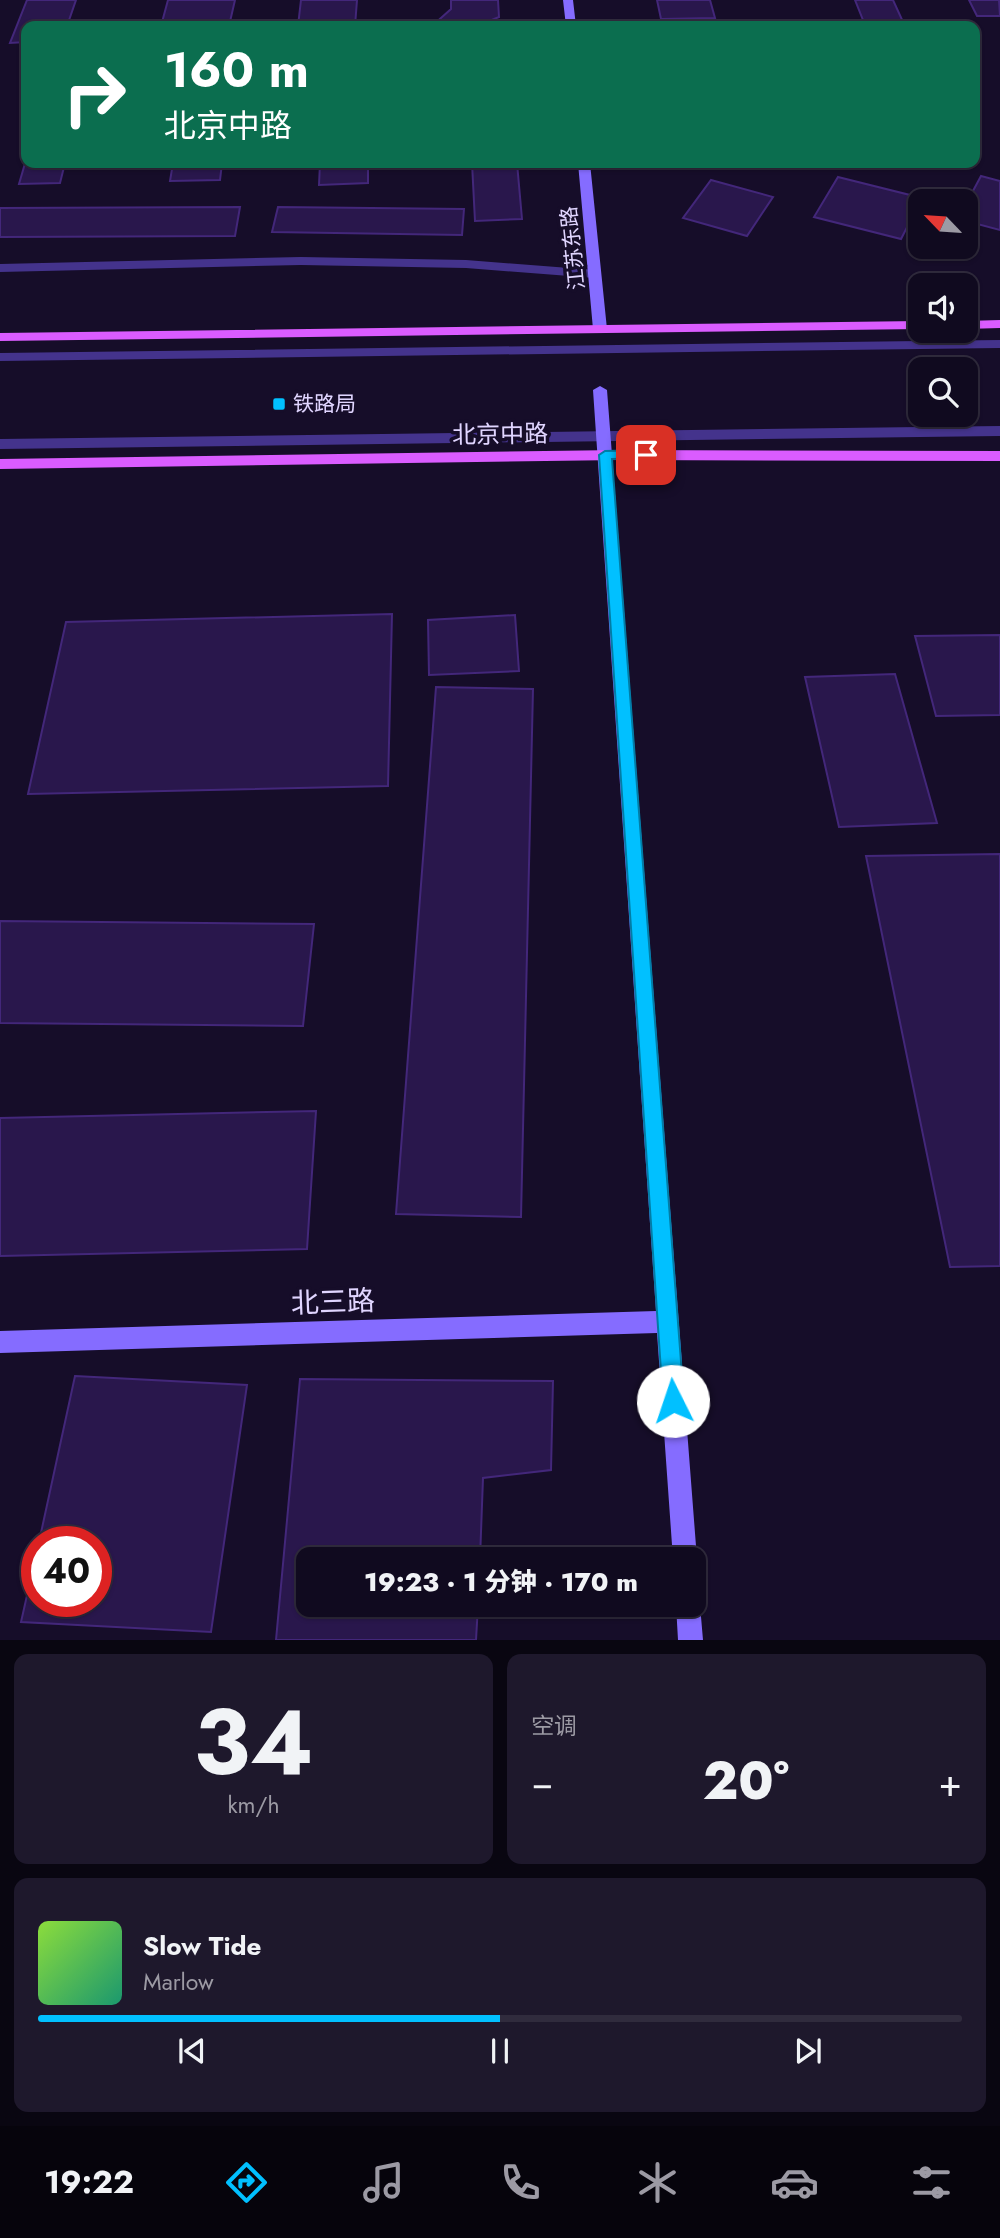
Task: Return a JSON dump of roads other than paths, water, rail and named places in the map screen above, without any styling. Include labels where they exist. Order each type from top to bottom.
[{"type":"main road","points":[[978,325],[1000,324]]},
{"type":"main road","points":[[0,337],[908,325]]},
{"type":"main road","name":"北京中路","points":[[0,464],[604,446],[1000,456]]},
{"type":"street","points":[[568,0],[570,21]]},
{"type":"street","name":"江苏东路","points":[[584,168],[600,329]]},
{"type":"street","points":[[0,268],[301,261],[466,264],[595,274]]},
{"type":"street","points":[[0,357],[1000,344]]},
{"type":"street","points":[[600,390],[684,1547]]},
{"type":"street","points":[[0,444],[604,446],[1000,431]]},
{"type":"street","name":"北三路","points":[[0,1342],[668,1322]]},
{"type":"street","points":[[689,1617],[691,1640]]},
{"type":"place","name":"铁路局","points":[[279,404]]}]
